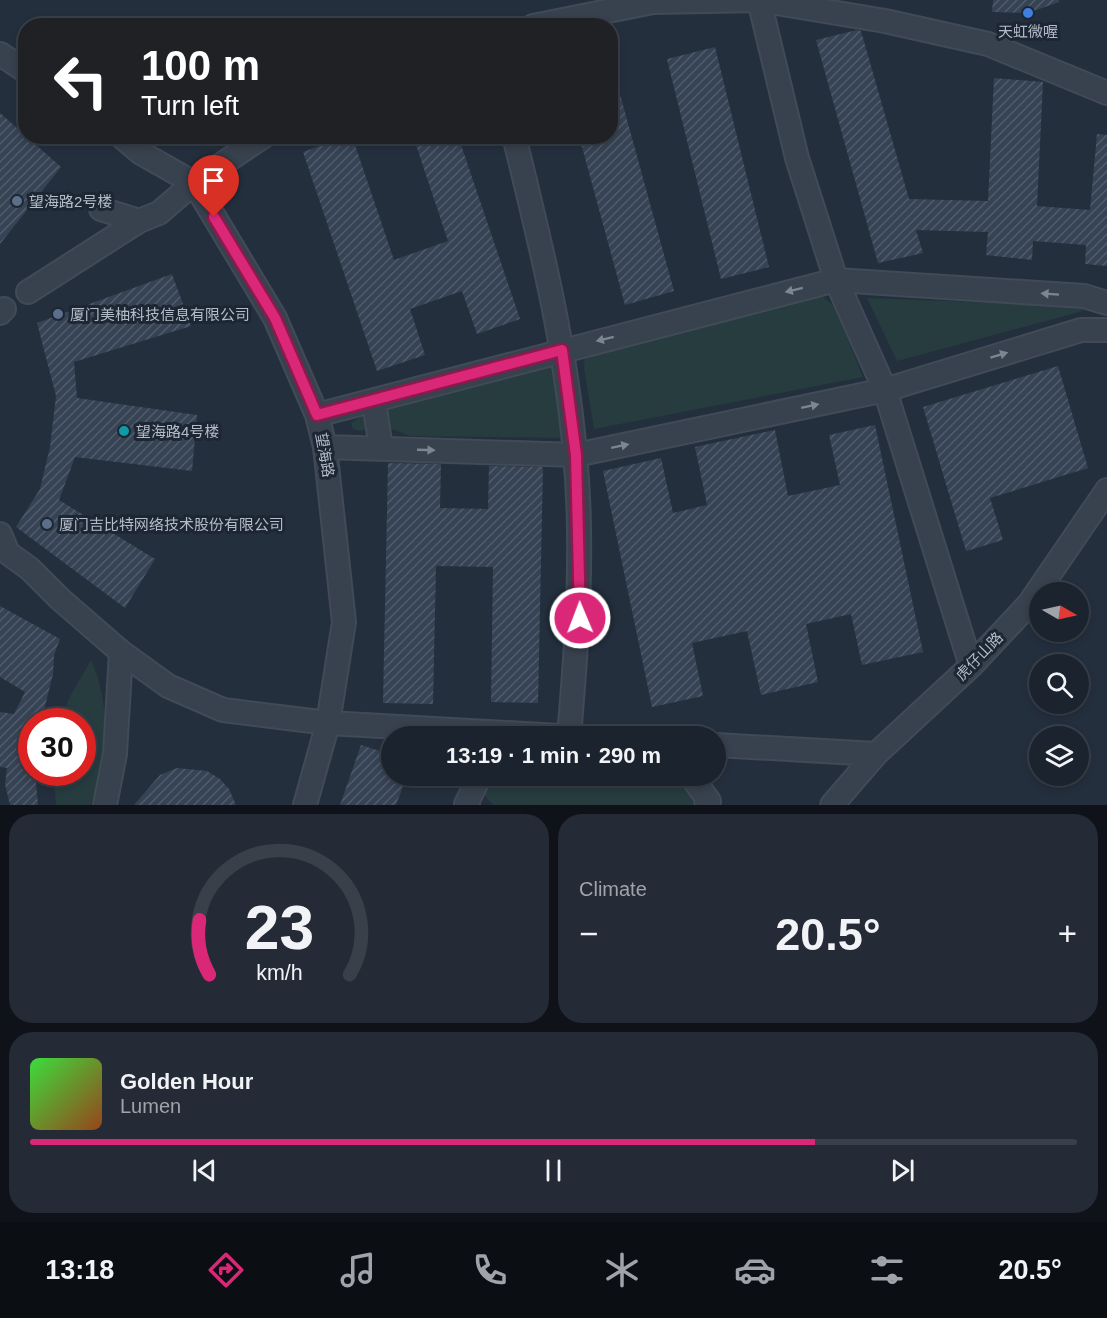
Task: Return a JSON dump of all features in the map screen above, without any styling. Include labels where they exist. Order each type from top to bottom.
[{"type":"street","points":[[759,0],[797,159],[836,280],[885,390],[971,666]]},
{"type":"street","points":[[572,18],[653,2],[759,0],[885,21],[988,44],[1107,93]]},
{"type":"street","points":[[0,54],[18,66]]},
{"type":"street","name":"望海路","points":[[130,144],[141,153],[194,183],[275,318],[317,415],[325,447],[344,622],[328,723],[305,805]]},
{"type":"street","points":[[27,292],[139,221],[159,213],[194,183],[252,144]]},
{"type":"street","points":[[516,144],[553,297],[576,455],[580,618],[570,726]]},
{"type":"street","points":[[102,209],[139,221]]},
{"type":"street","points":[[317,415],[836,280],[1084,296],[1107,303]]},
{"type":"street","points":[[325,447],[576,455],[885,390],[1081,330],[1107,330]]},
{"type":"street","points":[[374,402],[381,448]]},
{"type":"street","name":"虎仔山路","points":[[832,805],[876,754],[971,666],[1029,604],[1107,490]]},
{"type":"street","points":[[0,534],[8,553],[30,568],[60,599],[121,652],[168,686],[223,710],[328,723],[381,727]]},
{"type":"street","points":[[105,805],[115,754],[121,652]]},
{"type":"street","points":[[726,746],[876,754]]},
{"type":"street","points":[[466,805],[475,786]]},
{"type":"street","points":[[699,786],[709,801],[706,805]]},
{"type":"green space","points":[[821,295],[835,307],[863,377],[594,429],[584,368],[585,356]]},
{"type":"green space","points":[[867,298],[1081,306],[1083,311],[897,361]]},
{"type":"green space","points":[[553,360],[563,438],[410,436],[387,427],[385,412],[390,406]]},
{"type":"green space","points":[[365,414],[375,427],[360,431],[353,429],[351,423]]},
{"type":"green space","points":[[91,660],[102,695],[105,732],[101,769],[91,805],[56,805],[54,786],[96,786],[96,708],[65,708]]},
{"type":"green space","points":[[487,786],[688,786],[695,799],[692,805],[493,805],[484,795]]},
{"type":"building","points":[[993,0],[1059,0],[1059,2],[1028,13],[992,12]]},
{"type":"building","points":[[861,31],[909,199],[988,201],[994,78],[1043,82],[1037,206],[1090,210],[1097,134],[1107,135],[1107,266],[1085,264],[1086,245],[1033,241],[1032,260],[986,255],[988,232],[916,230],[923,253],[878,263],[816,40]]},
{"type":"building","points":[[715,47],[769,267],[721,279],[667,59]]},
{"type":"building","points":[[618,87],[674,291],[625,305],[581,144],[618,144]]},
{"type":"building","name":"望海路2号楼","points":[[0,113],[18,129],[18,144],[35,144],[61,167],[0,244]]},
{"type":"building","points":[[324,144],[355,144],[394,260],[448,241],[416,144],[461,144],[520,319],[477,334],[462,291],[410,309],[425,355],[377,371],[303,152]]},
{"type":"building","name":"望海路4号楼","points":[[172,274],[191,326],[74,362],[77,398],[197,415],[192,471],[75,457],[59,500],[155,559],[125,608],[16,527],[40,489],[50,447],[56,396],[37,323]]},
{"type":"building","points":[[1058,366],[1088,468],[990,498],[1003,540],[966,551],[923,407]]},
{"type":"building","points":[[875,425],[923,652],[862,665],[851,614],[806,624],[818,682],[761,695],[747,631],[692,643],[703,696],[652,707],[603,471],[661,458],[673,513],[707,505],[695,447],[775,430],[788,496],[840,485],[829,435]]},
{"type":"building","points":[[388,463],[441,464],[440,508],[488,509],[489,466],[543,467],[538,703],[491,702],[493,567],[436,566],[433,704],[383,703]]},
{"type":"building","points":[[0,606],[60,639],[54,655],[53,674],[44,708],[18,708],[18,786],[36,786],[38,805],[10,805],[5,784],[7,768],[0,767],[0,712],[14,714],[25,692],[0,677]]},
{"type":"building","points":[[361,745],[381,751],[381,786],[403,786],[396,805],[340,805]]},
{"type":"building","points":[[177,768],[207,771],[220,779],[229,789],[236,805],[134,805],[160,775]]},
{"type":"place","name":"天虹微喔","points":[[1028,13]]},
{"type":"place","name":"望海路2号楼","points":[[17,201]]},
{"type":"place","name":"厦门美柚科技信息有限公司","points":[[58,314]]},
{"type":"place","name":"望海路4号楼","points":[[124,431]]},
{"type":"place","name":"厦门吉比特网络技术股份有限公司","points":[[47,524]]},
{"type":"route","points":[[214,217],[275,318],[306,385],[317,415],[374,402],[562,350],[576,455],[580,618]]}]
